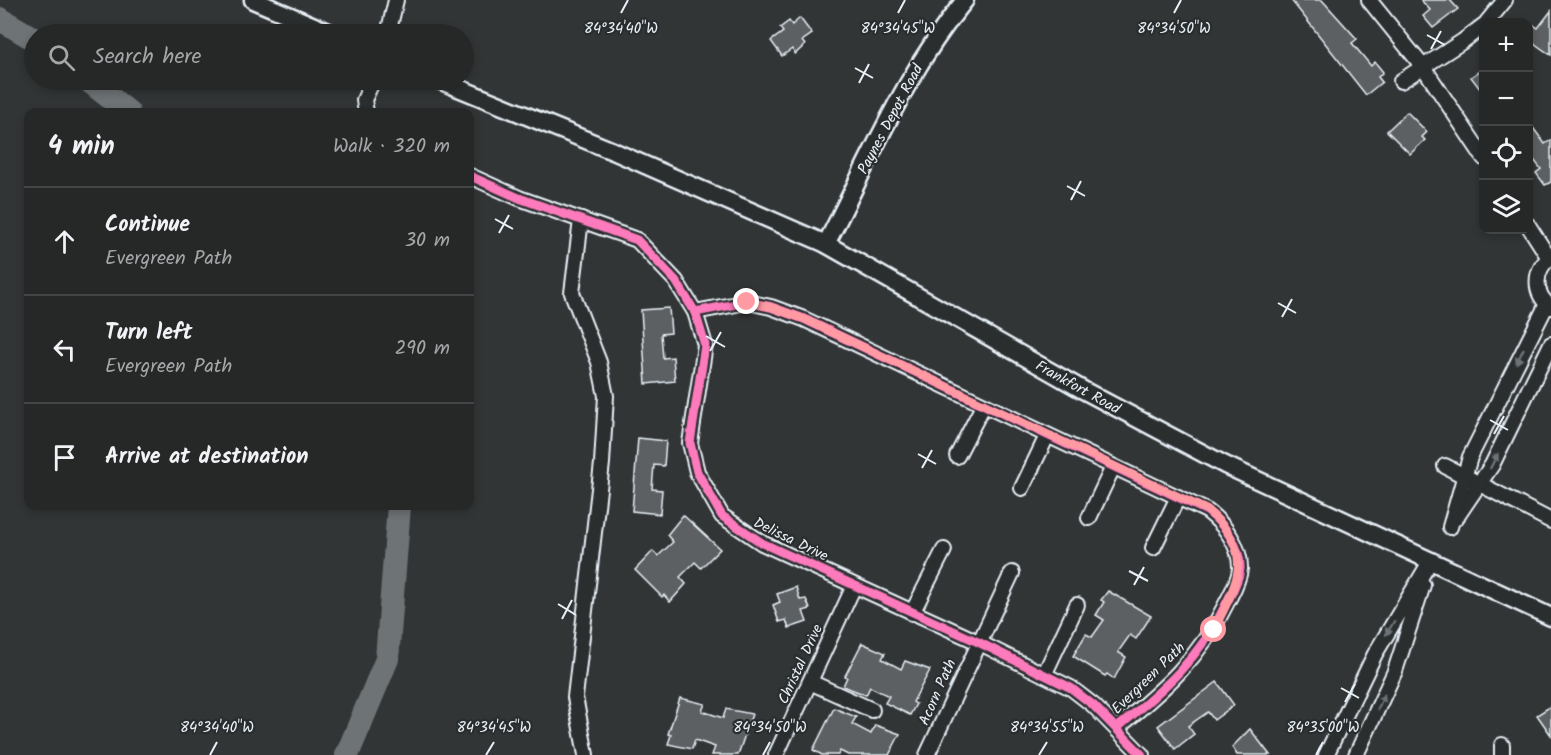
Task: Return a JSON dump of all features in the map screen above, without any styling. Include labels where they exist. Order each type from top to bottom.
[{"type":"main road","points":[[253,0],[309,24]]},
{"type":"main road","name":"Paynes Depot Road","points":[[826,244],[879,134],[916,67],[965,0]]},
{"type":"main road","name":"Frankfort Road","points":[[463,90],[826,244],[1083,390],[1225,465],[1551,617]]},
{"type":"street","points":[[390,24],[396,0]]},
{"type":"street","points":[[1369,0],[1424,68],[1479,150]]},
{"type":"street","points":[[1490,18],[1506,0]]},
{"type":"street","points":[[1401,81],[1424,68],[1479,28]]},
{"type":"street","points":[[365,108],[364,100],[368,90]]},
{"type":"street","name":"Delissa Drive","points":[[474,178],[519,198],[637,240],[676,281],[695,312],[705,345],[690,443],[697,472],[722,516],[741,531],[854,586],[1045,673],[1071,688],[1117,728],[1142,755]]},
{"type":"street","points":[[581,220],[572,293],[599,362],[606,396],[602,464],[575,697],[586,755]]},
{"type":"street","points":[[1533,232],[1550,258],[1543,265],[1537,281],[1538,289],[1549,305],[1470,457],[1450,527],[1492,465],[1551,344]]},
{"type":"street","name":"Evergreen Path","points":[[695,312],[747,302],[771,307],[804,319],[983,406],[1207,510],[1223,524],[1234,544],[1240,569],[1214,630],[1188,665],[1117,728]]},
{"type":"street","points":[[957,456],[983,406]]},
{"type":"street","points":[[1022,488],[1047,436]]},
{"type":"street","points":[[1445,466],[1478,486],[1551,522]]},
{"type":"street","points":[[1089,518],[1113,467]]},
{"type":"street","points":[[1153,548],[1178,497]]},
{"type":"street","points":[[912,612],[944,550]]},
{"type":"street","points":[[1332,753],[1375,654],[1431,560]]},
{"type":"street","points":[[1356,755],[1395,671],[1431,560]]},
{"type":"street","name":"Acorn Path","points":[[927,755],[1012,573]]},
{"type":"street","name":"Christal Drive","points":[[778,752],[854,586]]},
{"type":"street","points":[[1045,673],[1077,605]]},
{"type":"street","points":[[810,682],[872,710]]},
{"type":"street","points":[[778,752],[793,755]]},
{"type":"building","points":[[1291,0],[1322,0],[1357,39],[1352,43],[1371,66],[1375,62],[1383,72],[1378,77],[1382,82],[1366,95]]},
{"type":"building","points":[[1421,0],[1450,0],[1458,9],[1433,28],[1423,16],[1430,10]]},
{"type":"building","points":[[1551,11],[1551,55],[1533,42],[1533,24],[1538,28]]},
{"type":"building","points":[[800,18],[812,34],[802,41],[805,45],[795,54],[792,49],[782,56],[771,41],[783,32],[780,28],[789,21],[792,25]]},
{"type":"building","points":[[1479,71],[1479,87],[1471,77]]},
{"type":"building","points":[[1407,112],[1427,132],[1422,137],[1425,140],[1410,154],[1387,131]]},
{"type":"building","points":[[1533,128],[1545,144],[1551,140],[1551,182],[1545,185],[1536,173],[1541,169],[1533,159]]},
{"type":"building","points":[[669,308],[671,333],[661,334],[663,358],[673,357],[675,381],[646,384],[641,310]]},
{"type":"building","points":[[638,438],[666,441],[664,466],[654,465],[652,489],[662,490],[660,514],[632,511]]},
{"type":"building","points":[[683,515],[720,549],[701,568],[695,562],[680,577],[686,584],[670,602],[635,570],[653,551],[658,556],[673,542],[667,535]]},
{"type":"building","points":[[796,587],[800,600],[806,599],[810,609],[803,611],[807,622],[789,628],[786,620],[779,622],[773,605],[780,602],[777,594]]},
{"type":"building","points":[[1108,591],[1151,616],[1136,639],[1130,635],[1118,652],[1126,657],[1114,679],[1073,656],[1086,634],[1092,637],[1104,620],[1096,615],[1104,602],[1101,600]]},
{"type":"building","points":[[862,643],[885,653],[882,659],[901,669],[905,661],[930,670],[913,702],[916,704],[910,715],[885,703],[889,696],[870,687],[866,695],[843,686],[847,677],[845,676]]},
{"type":"building","points":[[1217,682],[1234,705],[1214,720],[1208,712],[1188,726],[1194,734],[1175,749],[1158,726]]},
{"type":"building","points":[[680,698],[705,704],[702,711],[723,718],[726,709],[752,714],[738,755],[712,755],[715,747],[695,740],[692,749],[668,744],[671,735],[668,734]]},
{"type":"building","points":[[1551,706],[1551,735],[1537,715]]},
{"type":"building","points":[[834,708],[856,717],[852,724],[871,734],[875,725],[900,734],[889,755],[848,755],[840,751],[838,755],[822,755],[813,750]]},
{"type":"building","points":[[1250,729],[1270,755],[1237,755],[1232,747]]},
{"type":"waterway","points":[[0,19],[24,33]]},
{"type":"waterway","points":[[100,90],[123,108]]},
{"type":"waterway","points":[[347,755],[387,659],[399,510]]},
{"type":"cycle path","points":[[474,178],[519,198],[637,240],[676,281],[695,312],[705,345],[690,443],[697,472],[722,516],[762,543],[978,642],[1071,688],[1093,705],[1142,755]]},
{"type":"cycle path","points":[[695,312],[747,302],[771,307],[804,319],[1207,511],[1219,522],[1230,536],[1240,560],[1239,574],[1232,592],[1216,623],[1192,657],[1165,686],[1117,728]]},
{"type":"route","points":[[747,302],[771,307],[804,319],[1207,510],[1223,524],[1234,544],[1240,569],[1214,630]]}]
